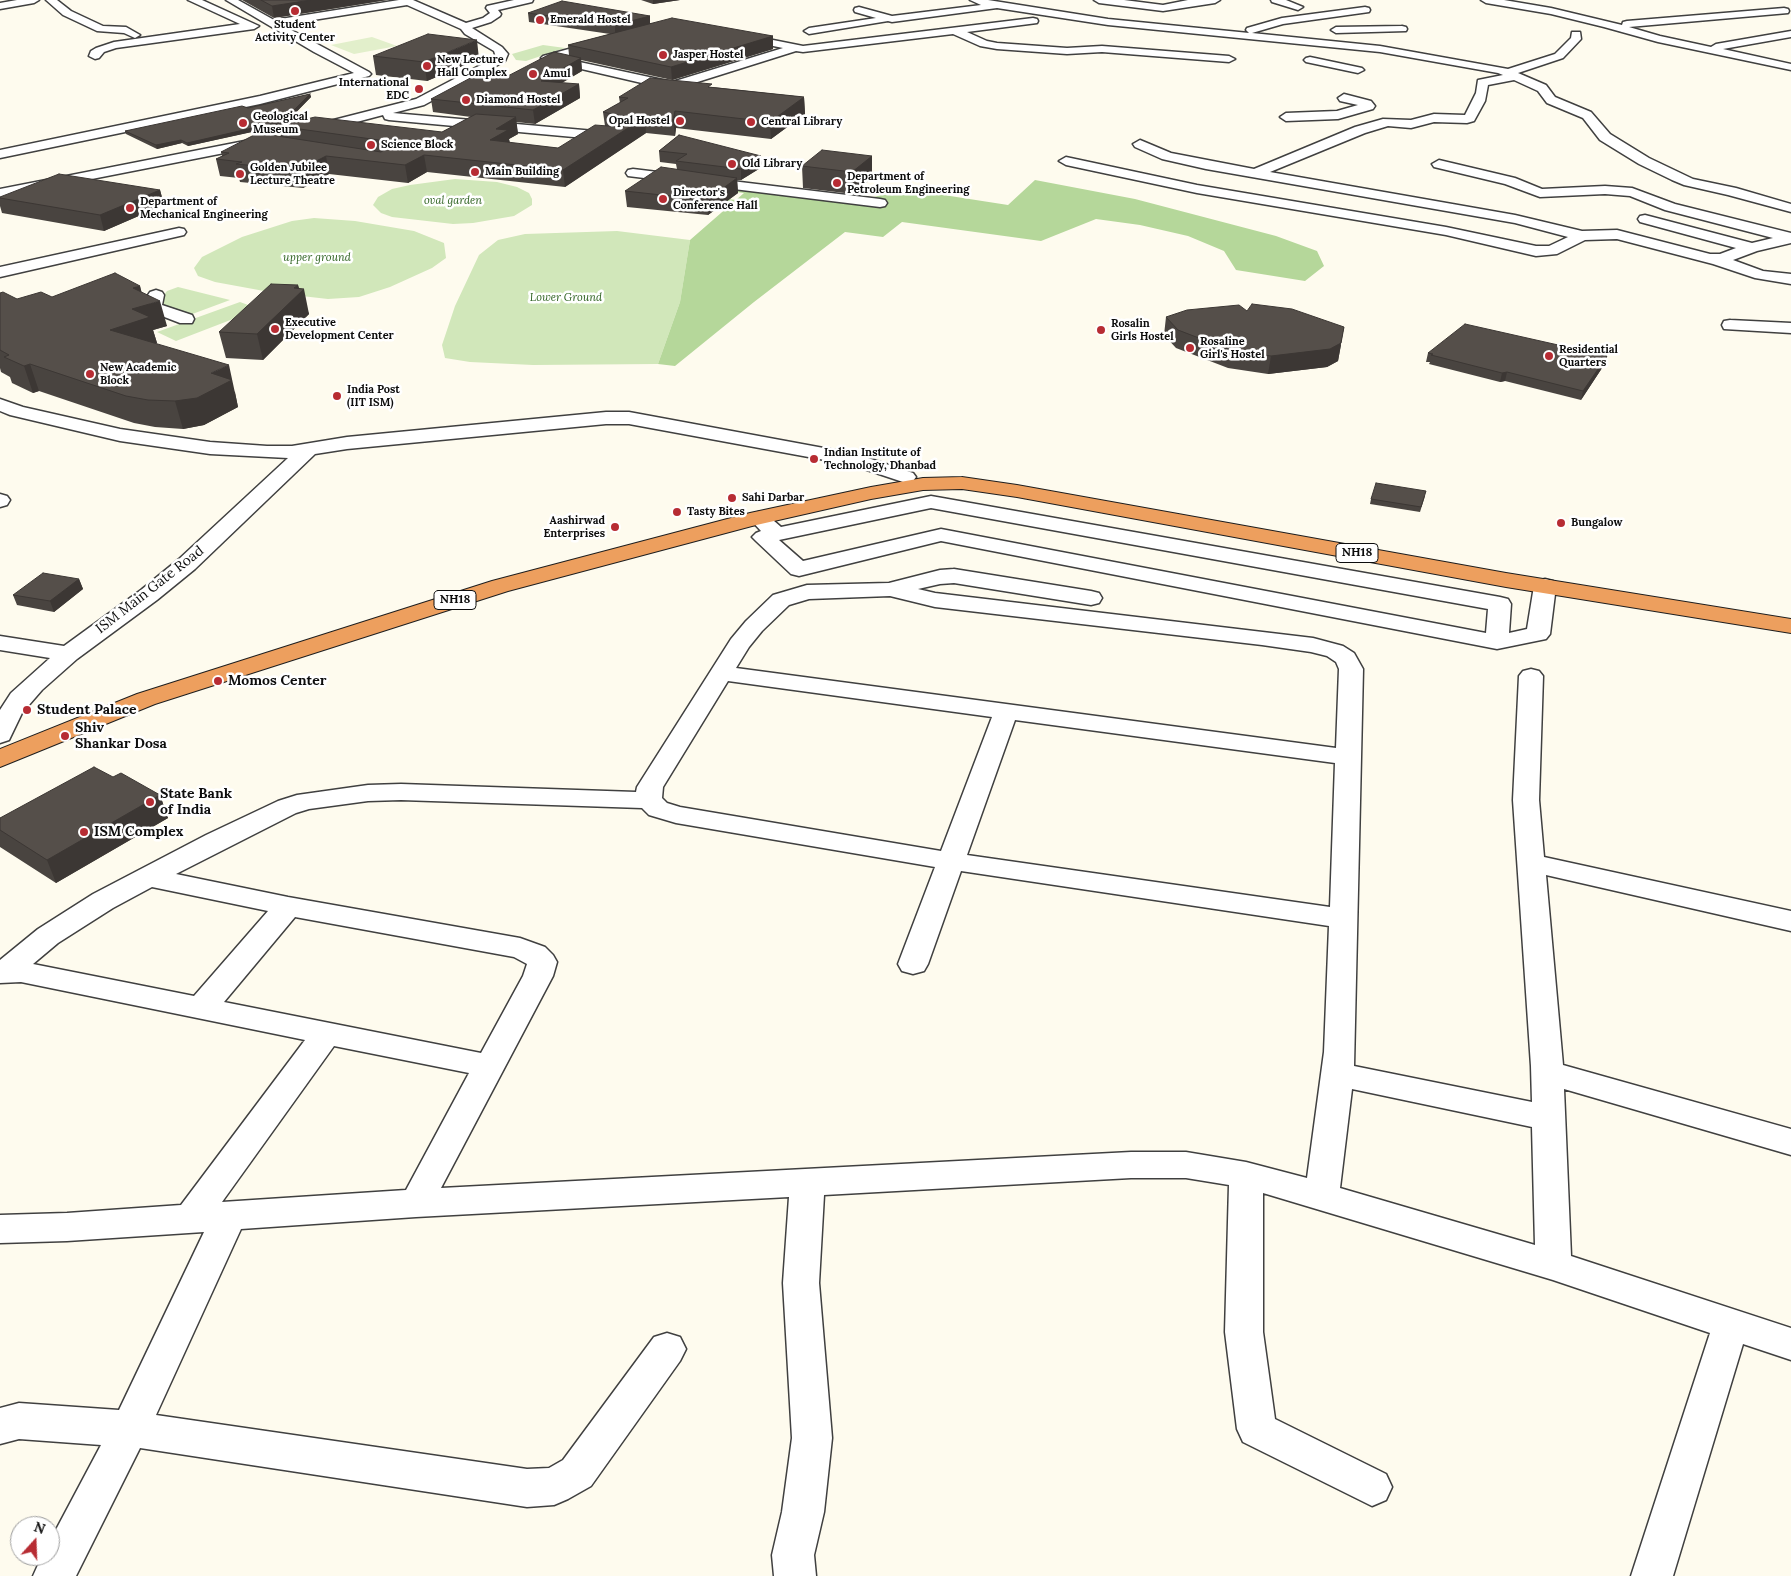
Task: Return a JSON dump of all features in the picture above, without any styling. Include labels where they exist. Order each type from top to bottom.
[{"type":"highway","name":"NH18","points":[[0,742],[74,713],[243,655],[422,597],[734,513],[906,476],[948,473],[1024,482],[1472,564],[1677,598],[1791,613]]},
{"type":"highway","name":"NH18","points":[[0,759],[146,699],[437,605],[608,556],[759,518],[922,484],[962,483],[1070,500],[1545,586],[1791,626]]},
{"type":"street","points":[[0,6],[34,0]]},
{"type":"street","points":[[50,0],[67,13],[101,29],[128,30],[143,41]]},
{"type":"street","points":[[194,0],[254,26],[292,35]]},
{"type":"street","points":[[0,154],[260,100],[365,74],[231,0]]},
{"type":"street","points":[[465,27],[487,20],[496,14],[491,8],[528,0]]},
{"type":"street","points":[[975,0],[996,5],[1068,15],[1091,5],[1168,28],[1244,38],[1328,43],[1402,52],[1464,63],[1510,75],[1538,85],[1550,100],[1587,115],[1605,137],[1644,161],[1677,177],[1689,182],[1731,191],[1791,208]]},
{"type":"street","points":[[1133,4],[1147,0]]},
{"type":"street","points":[[730,34],[803,49],[1025,21],[1091,5],[1133,4],[1168,8],[1193,2],[1215,0]]},
{"type":"street","points":[[1276,0],[1298,7]]},
{"type":"street","points":[[1486,0],[1541,9],[1614,26],[1658,39],[1791,67]]},
{"type":"street","points":[[278,22],[406,1],[465,27],[469,32],[498,49],[502,54],[501,59],[420,102],[376,115],[298,133]]},
{"type":"street","points":[[1756,3],[1788,12]]},
{"type":"street","points":[[810,31],[996,5]]},
{"type":"street","points":[[859,10],[892,19]]},
{"type":"street","points":[[1222,73],[1229,59],[1244,38],[1268,24],[1365,10]]},
{"type":"street","points":[[1614,26],[1788,12]]},
{"type":"street","points":[[1168,28],[1186,20]]},
{"type":"street","points":[[1286,20],[1320,29],[1402,29]]},
{"type":"street","points":[[94,56],[95,53],[106,48],[143,41],[254,26]]},
{"type":"street","points":[[952,30],[984,44],[1020,48],[1062,51],[1097,49],[1229,59]]},
{"type":"street","points":[[1254,174],[1387,122],[1411,124],[1434,118],[1470,118],[1482,93],[1482,83],[1510,75],[1559,56],[1576,40],[1576,34]]},
{"type":"street","points":[[1706,49],[1791,34]]},
{"type":"street","points":[[292,35],[284,41],[292,48]]},
{"type":"street","points":[[1160,69],[1193,42],[1199,40],[1244,38]]},
{"type":"street","points":[[612,40],[547,58],[672,86],[793,48]]},
{"type":"street","points":[[1742,42],[1771,48]]},
{"type":"street","points":[[1307,62],[1328,43]]},
{"type":"street","points":[[1010,58],[1020,48]]},
{"type":"street","points":[[1049,65],[1062,51]]},
{"type":"street","points":[[1307,62],[1358,70]]},
{"type":"street","points":[[611,73],[640,64]]},
{"type":"street","points":[[1286,117],[1338,115],[1369,106],[1344,98]]},
{"type":"street","points":[[398,117],[405,112],[406,106]]},
{"type":"street","points":[[376,115],[623,138]]},
{"type":"street","points":[[1338,115],[1373,127]]},
{"type":"street","points":[[0,193],[168,160],[269,144]]},
{"type":"street","points":[[1140,144],[1178,159],[1515,219],[1582,236],[1612,233],[1717,260],[1750,272],[1770,284],[1791,278]]},
{"type":"street","points":[[153,152],[168,160]]},
{"type":"street","points":[[1066,161],[1197,188],[1446,231],[1536,251],[1552,251],[1582,236]]},
{"type":"street","points":[[1439,164],[1510,181],[1540,193],[1621,190],[1638,193],[1674,208],[1790,238]]},
{"type":"street","points":[[633,173],[880,203]]},
{"type":"street","points":[[1612,233],[1619,228],[1674,208]]},
{"type":"street","points":[[1645,219],[1752,248]]},
{"type":"street","points":[[0,272],[179,232]]},
{"type":"street","points":[[1717,260],[1790,238]]},
{"type":"street","points":[[156,295],[153,306],[155,308],[186,319]]},
{"type":"street","points":[[1730,325],[1791,328]]},
{"type":"street","points":[[0,405],[17,411],[120,435],[210,448],[268,452],[308,450],[357,442],[596,419],[629,418],[856,460],[906,476]]},
{"type":"street","name":"ISM Main Gate Road","points":[[0,735],[10,713],[20,698],[69,654],[187,564],[308,450]]},
{"type":"street","points":[[1497,642],[1500,604],[931,502],[763,537],[799,569],[941,535],[1497,642],[1538,634],[1545,586]]},
{"type":"street","points":[[759,518],[777,534]]},
{"type":"street","points":[[649,800],[650,787],[739,644],[754,626],[781,600],[807,592],[889,590],[940,577],[954,576],[1091,598]]},
{"type":"street","points":[[889,590],[935,600],[1262,638],[1335,651],[1346,658],[1351,669],[1340,1052],[1322,1196]]},
{"type":"street","points":[[0,643],[69,654]]},
{"type":"street","points":[[722,673],[1349,757]]},
{"type":"street","points":[[1531,676],[1526,800],[1547,1072],[1553,1265]]},
{"type":"street","points":[[913,964],[1006,711]]},
{"type":"street","points":[[2,972],[69,922],[216,841],[287,806],[340,795],[368,793],[448,792],[530,797],[649,800],[658,809],[676,815],[951,860],[1344,919]]},
{"type":"street","points":[[1531,863],[1791,921]]},
{"type":"street","points":[[149,877],[288,906],[520,948],[535,954],[542,962],[538,976],[416,1203]]},
{"type":"street","points":[[200,1008],[288,906]]},
{"type":"street","points":[[2,972],[21,972],[490,1066]]},
{"type":"street","points":[[190,1219],[327,1034]]},
{"type":"street","points":[[1547,1072],[1791,1142]]},
{"type":"street","points":[[1337,1074],[1548,1118]]},
{"type":"street","points":[[0,1229],[67,1228],[416,1203],[807,1184],[1131,1165],[1186,1165],[1246,1175],[1322,1196],[1553,1265],[1791,1344]]},
{"type":"street","points":[[1246,1175],[1244,1332],[1257,1429],[1372,1487]]},
{"type":"street","points":[[795,1576],[794,1555],[803,1512],[812,1438],[801,1283],[807,1184]]},
{"type":"street","points":[[54,1576],[130,1429],[229,1216]]},
{"type":"street","points":[[1652,1576],[1731,1324]]},
{"type":"street","points":[[0,1426],[19,1421],[130,1429],[527,1488],[554,1486],[577,1473],[667,1349]]},
{"type":"green space","points":[[372,37],[397,46],[354,54],[331,45]]},
{"type":"green space","points":[[543,45],[565,48],[526,61],[516,60],[512,54]]},
{"type":"green space","name":"oval garden","points":[[455,179],[497,182],[517,187],[529,193],[532,205],[514,216],[473,223],[453,224],[392,217],[381,213],[373,205],[378,197],[392,189]]},
{"type":"green space","points":[[1035,180],[1135,199],[1276,236],[1317,251],[1324,266],[1305,281],[1236,270],[1224,251],[1188,236],[1140,225],[1096,219],[1041,241],[902,222],[883,237],[845,232],[675,366],[658,364],[680,302],[690,240],[729,206],[686,200],[694,195],[736,200],[744,193],[648,181],[862,200],[905,189],[1008,205]]},
{"type":"green space","name":"upper ground","points":[[314,218],[355,221],[414,231],[444,243],[446,258],[432,268],[390,287],[359,297],[328,299],[275,293],[215,282],[198,276],[194,268],[202,257],[242,237],[292,221]]},
{"type":"green space","name":"Lower Ground","points":[[617,231],[690,240],[680,302],[658,364],[533,365],[470,362],[445,358],[442,345],[455,306],[479,255],[498,240],[525,234]]},
{"type":"green space","points":[[178,287],[230,300],[187,316],[156,305],[167,291]]},
{"type":"green space","points":[[240,302],[259,309],[176,341],[157,332]]},
{"type":"building","points":[[261,0],[311,0],[272,6]]},
{"type":"building","points":[[562,1],[650,16],[615,25],[528,13]]},
{"type":"building","points":[[672,18],[773,36],[671,67],[568,45]]},
{"type":"building","points":[[428,34],[477,40],[424,62],[373,56]]},
{"type":"building","points":[[554,52],[581,58],[541,81],[579,84],[533,110],[431,99],[476,75],[504,78]]},
{"type":"building","points":[[650,78],[712,84],[708,87],[804,97],[770,122],[675,111],[673,120],[645,117],[563,170],[424,155],[405,165],[326,156],[299,170],[236,164],[242,162],[216,159],[229,153],[221,152],[258,133],[381,152],[390,146],[386,141],[278,126],[315,117],[442,132],[476,114],[516,117],[496,129],[508,130],[490,140],[558,148],[595,125],[621,127],[629,123],[629,120],[622,116],[603,112],[628,98],[619,97]]},
{"type":"building","name":"Geological Museum","points":[[310,94],[283,121],[187,143],[181,140],[156,145],[125,131],[242,106],[248,108]]},
{"type":"building","points":[[679,135],[761,156],[741,169],[676,161],[687,154],[659,151]]},
{"type":"building","points":[[822,150],[872,156],[852,172],[802,166]]},
{"type":"building","points":[[661,167],[737,178],[707,200],[625,191]]},
{"type":"building","points":[[59,174],[160,190],[100,215],[0,198]]},
{"type":"building","points":[[115,273],[140,286],[133,288],[160,301],[132,309],[150,317],[110,330],[229,365],[211,373],[232,380],[197,398],[175,401],[148,400],[126,396],[30,364],[24,366],[4,357],[9,355],[0,350],[0,293],[3,292],[17,299],[41,292],[52,297]]},
{"type":"building","points":[[271,284],[298,285],[294,288],[304,289],[257,334],[219,332]]},
{"type":"building","points":[[1252,304],[1292,309],[1344,327],[1341,343],[1330,349],[1271,356],[1230,350],[1178,330],[1166,317],[1187,310],[1239,305],[1247,311]]},
{"type":"building","points":[[1465,324],[1607,356],[1583,391],[1507,372],[1502,373],[1428,353]]},
{"type":"building","points":[[1376,483],[1426,491],[1421,507],[1371,499]]},
{"type":"building","points":[[43,573],[79,579],[50,601],[13,595]]},
{"type":"building","points":[[94,767],[113,777],[121,773],[160,795],[47,860],[0,830],[0,818]]},
{"type":"place","name":"Student Activity Center","points":[[295,11]]},
{"type":"place","name":"Emerald Hostel","points":[[540,20]]},
{"type":"place","name":"Jasper Hostel","points":[[663,55]]},
{"type":"place","name":"New Lecture Hall Complex","points":[[427,66]]},
{"type":"place","name":"Amul","points":[[533,74]]},
{"type":"place","name":"International EDC","points":[[419,89]]},
{"type":"place","name":"Diamond Hostel","points":[[466,100]]},
{"type":"place","name":"Opal Hostel","points":[[680,121]]},
{"type":"place","name":"Central Library","points":[[751,122]]},
{"type":"place","name":"Geological Museum","points":[[243,123]]},
{"type":"place","name":"Science Block","points":[[371,145]]},
{"type":"place","name":"Old Library","points":[[732,164]]},
{"type":"place","name":"Main Building","points":[[475,172]]},
{"type":"place","name":"Golden Jubilee Lecture Theatre","points":[[240,174]]},
{"type":"place","name":"Department of Petroleum Engineering","points":[[837,183]]},
{"type":"place","name":"Director's Conference Hall","points":[[663,199]]},
{"type":"place","name":"Department of Mechanical Engineering","points":[[130,208]]},
{"type":"place","name":"Executive Development Center","points":[[275,329]]},
{"type":"place","name":"Rosalin Girls Hostel","points":[[1101,330]]},
{"type":"place","name":"Rosaline Girl's Hostel","points":[[1190,348]]},
{"type":"place","name":"Residential Quarters","points":[[1549,356]]},
{"type":"place","name":"New Academic Block","points":[[90,374]]},
{"type":"place","name":"India Post (IIT ISM)","points":[[337,396]]},
{"type":"place","name":"Indian Institute of Technology, Dhanbad","points":[[814,459]]},
{"type":"place","name":"Sahi Darbar","points":[[732,498]]},
{"type":"place","name":"Tasty Bites","points":[[677,512]]},
{"type":"place","name":"Bungalow","points":[[1561,523]]},
{"type":"place","name":"Aashirwad Enterprises","points":[[615,527]]},
{"type":"place","name":"Momos Center","points":[[218,681]]},
{"type":"place","name":"Student Palace","points":[[27,710]]},
{"type":"place","name":"Shiv Shankar Dosa","points":[[65,736]]},
{"type":"place","name":"State Bank of India","points":[[150,802]]},
{"type":"place","name":"ISM Complex","points":[[84,832]]}]
